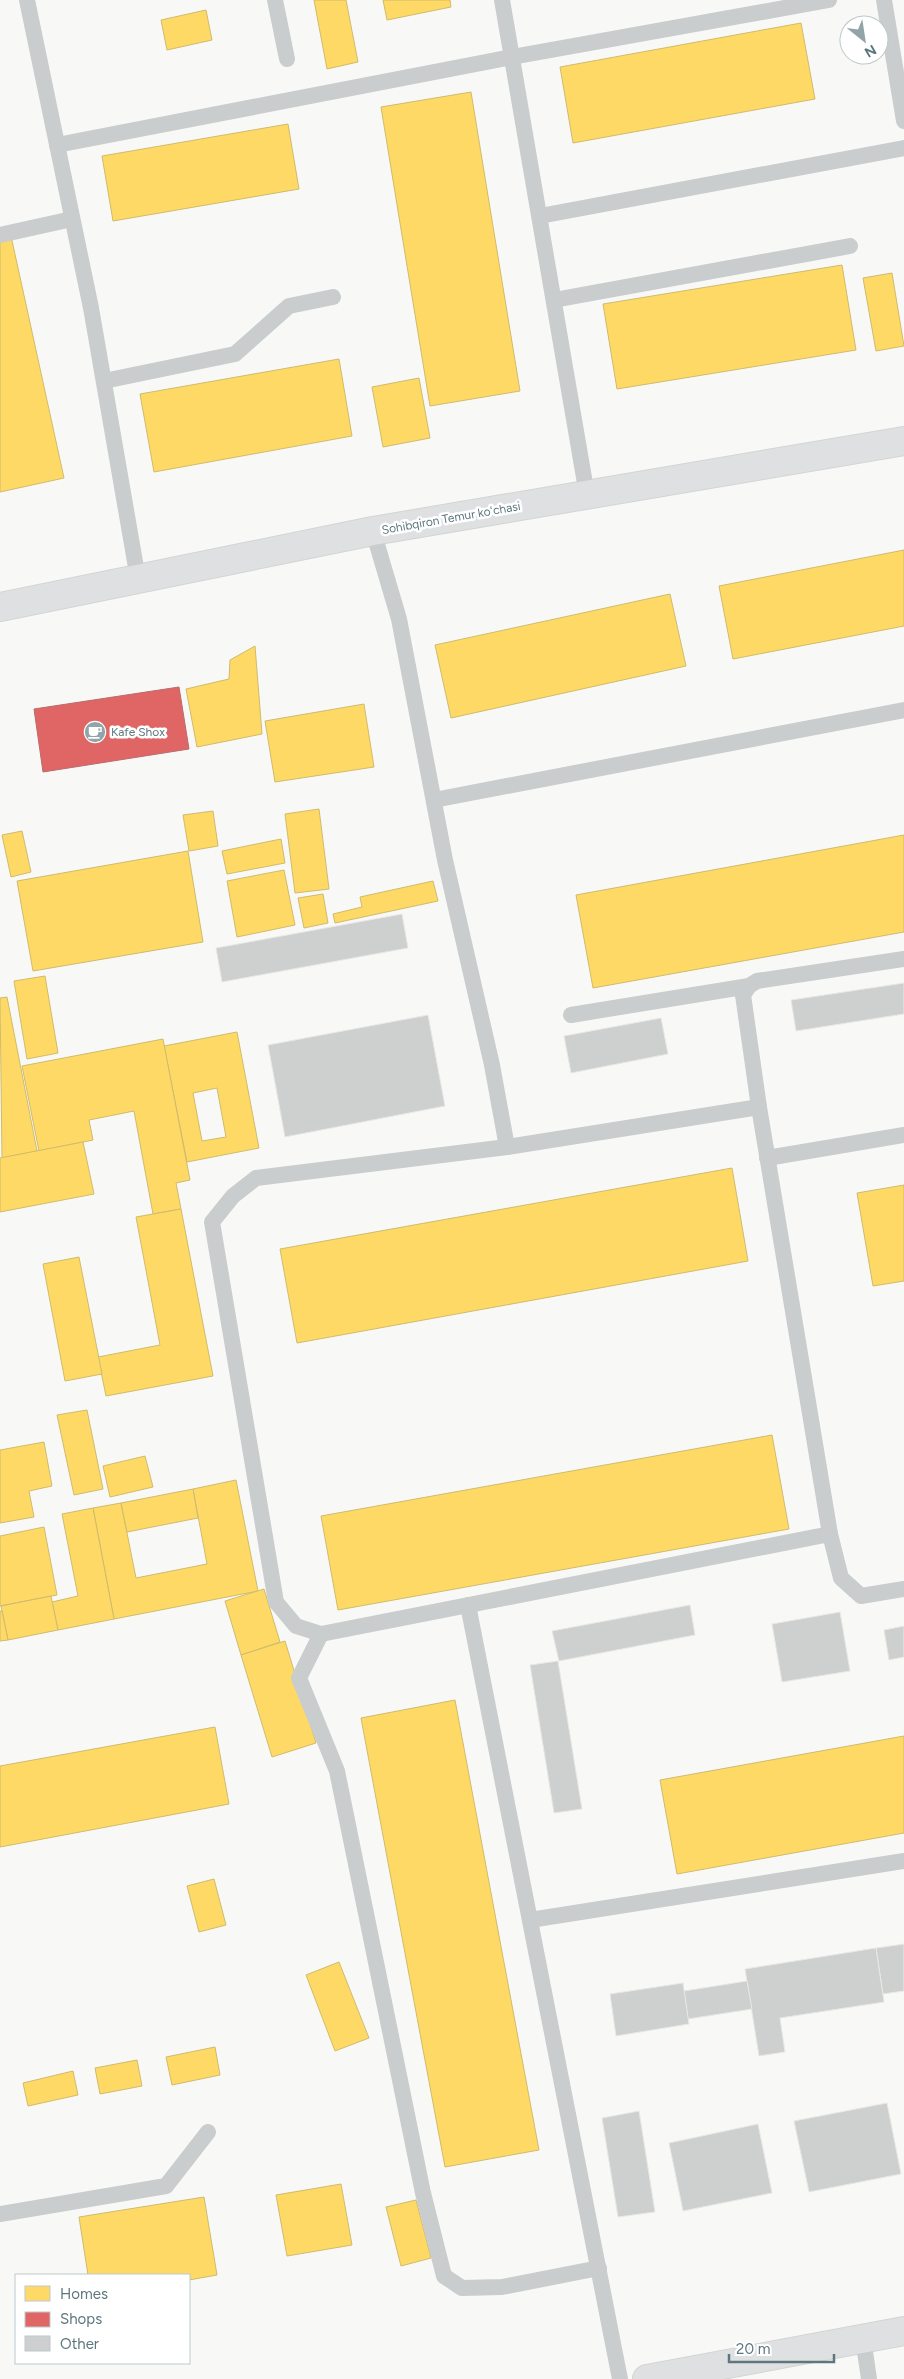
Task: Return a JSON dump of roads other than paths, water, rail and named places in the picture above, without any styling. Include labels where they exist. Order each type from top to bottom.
[{"type":"main road","name":"Sohibqiron Temur koʻchasi","points":[[0,607],[373,531],[904,441]]},
{"type":"main road","points":[[647,2379],[904,2331]]},
{"type":"lane","points":[[26,0],[104,381],[138,579]]},
{"type":"lane","points":[[276,0],[287,59]]},
{"type":"lane","points":[[502,0],[587,495]]},
{"type":"lane","points":[[57,145],[512,57],[829,0]]},
{"type":"lane","points":[[884,0],[898,46],[904,121]]},
{"type":"lane","points":[[540,216],[904,148]]},
{"type":"lane","points":[[0,235],[72,219]]},
{"type":"lane","points":[[554,300],[850,246]]},
{"type":"lane","points":[[104,381],[235,354],[289,306],[333,298]]},
{"type":"lane","points":[[373,531],[399,619],[434,800],[507,1147]]},
{"type":"lane","points":[[434,800],[904,710]]},
{"type":"lane","points":[[571,1015],[749,986],[757,982],[904,959]]},
{"type":"lane","points":[[749,986],[743,995],[759,1108],[830,1534],[841,1578],[861,1596],[904,1589]]},
{"type":"lane","points":[[759,1108],[507,1147],[256,1178],[233,1196],[212,1222],[276,1602],[296,1626],[321,1634],[830,1534]]},
{"type":"lane","points":[[767,1158],[904,1135]]},
{"type":"lane","points":[[468,1605],[620,2379]]},
{"type":"lane","points":[[321,1634],[299,1678],[337,1771],[423,2193],[444,2276],[462,2288],[502,2287],[599,2268]]},
{"type":"lane","points":[[530,1920],[904,1861]]},
{"type":"lane","points":[[0,2214],[166,2186],[208,2132]]},
{"type":"lane","points":[[863,2338],[869,2379]]},
{"type":"place","name":"Kafe Shox","points":[[95,732]]}]
